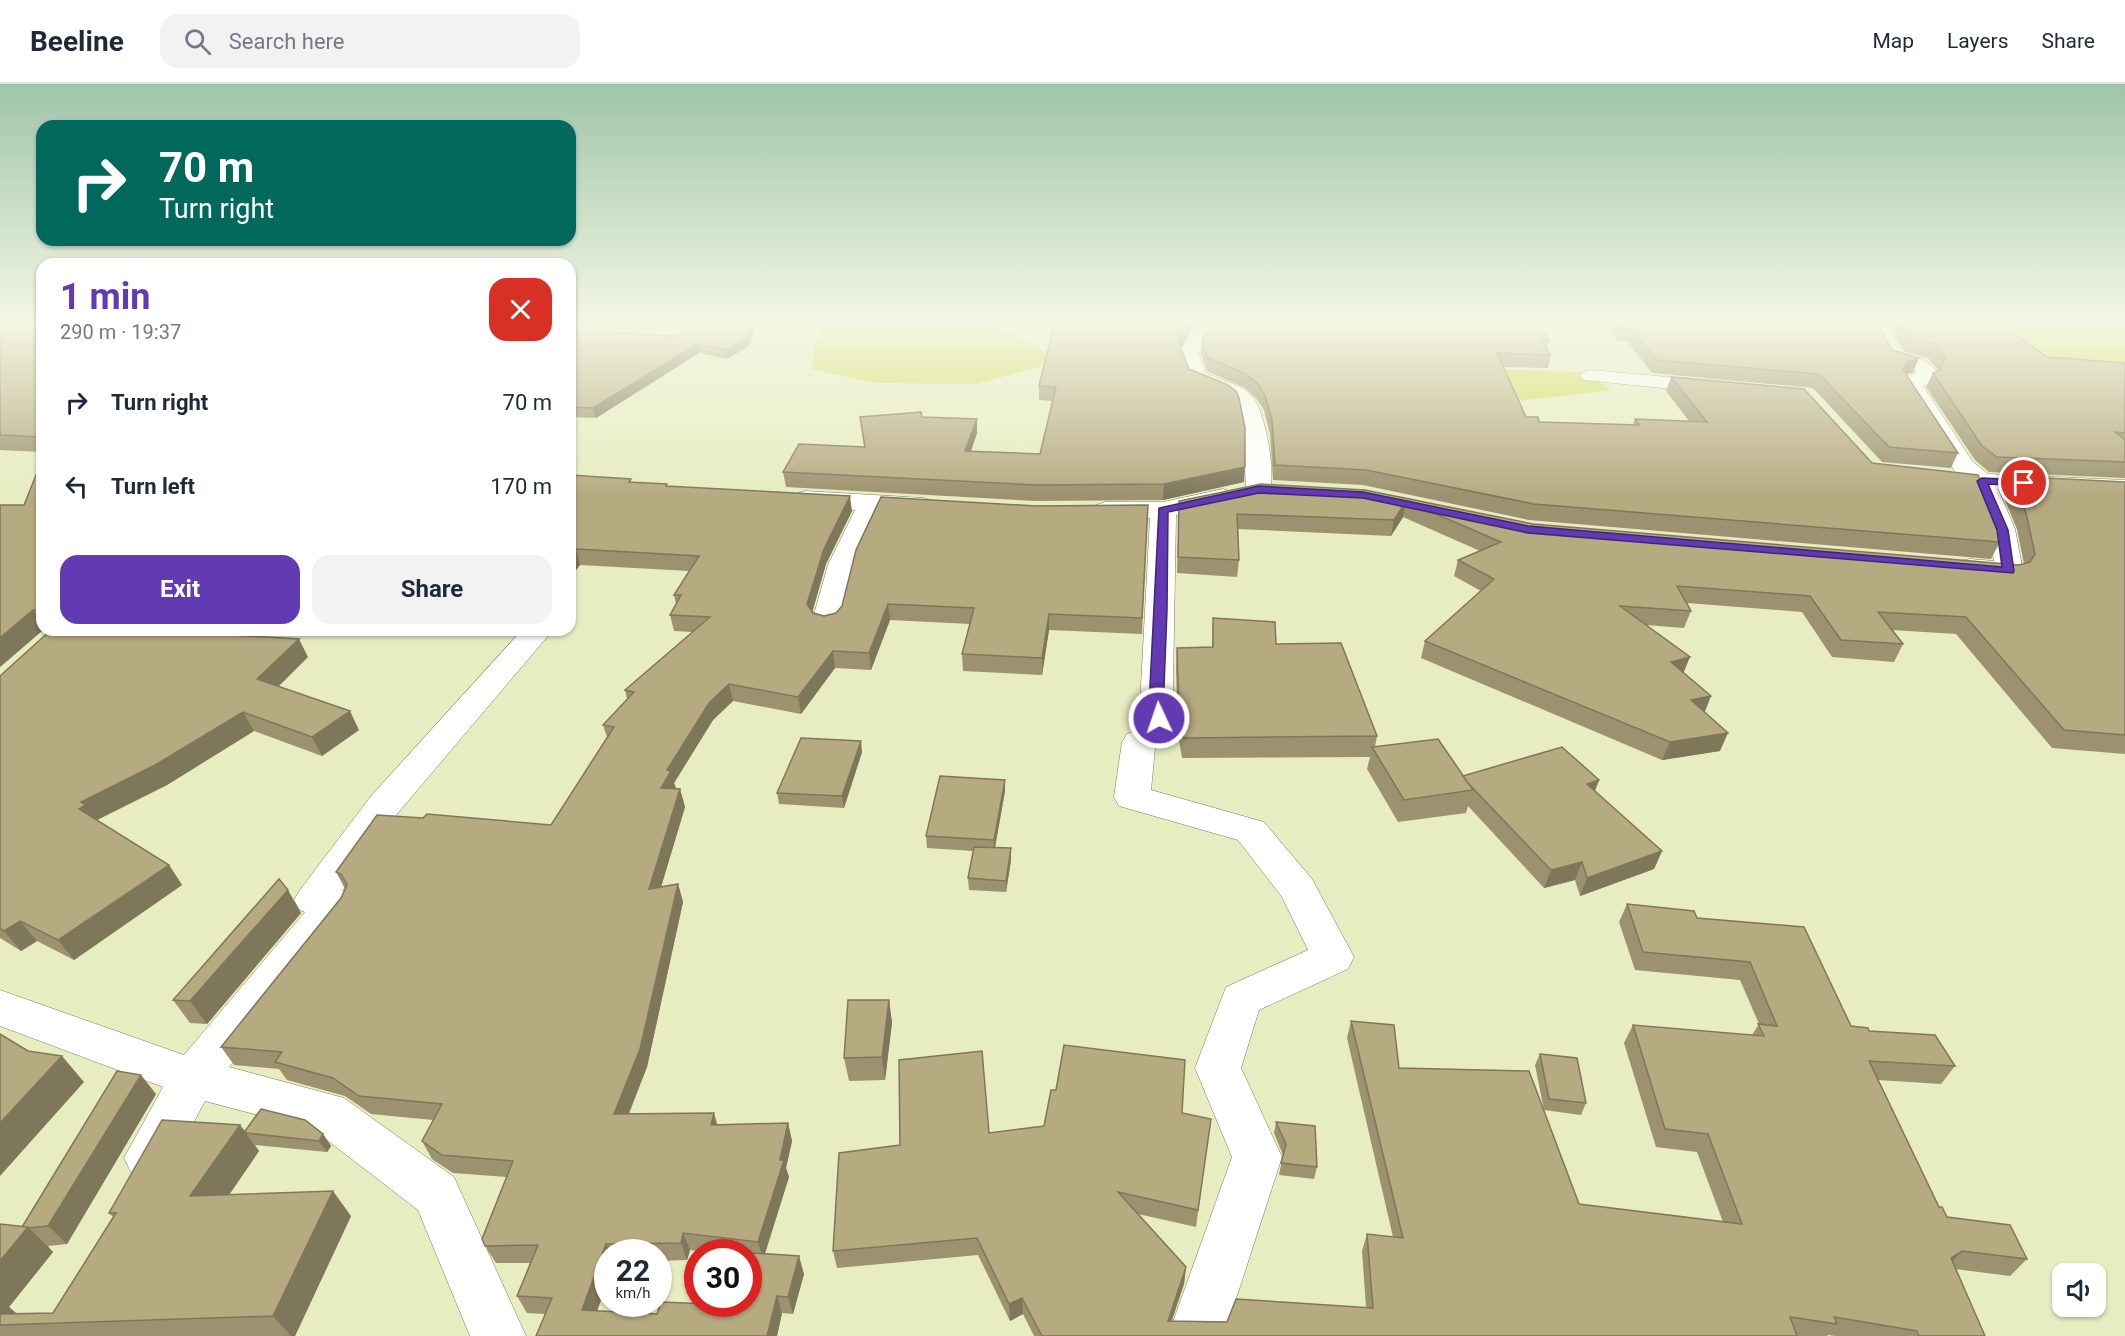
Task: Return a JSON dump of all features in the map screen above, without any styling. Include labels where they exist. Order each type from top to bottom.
[{"type":"street","points":[[1082,510],[1162,510],[1270,490],[1247,405],[1242,398],[1201,379]]},
{"type":"street","points":[[1629,379],[1735,389]]},
{"type":"street","points":[[1923,379],[1910,383],[1964,467],[1982,481],[2002,530],[2008,571],[1950,566]]},
{"type":"street","points":[[1938,477],[2125,488]]},
{"type":"street","points":[[776,497],[952,507]]},
{"type":"street","points":[[827,621],[842,565],[871,503]]},
{"type":"street","points":[[1162,510],[1161,610],[1157,686],[1159,735],[1138,742],[1132,797],[1251,831],[1298,889],[1333,957],[1241,999],[1218,1068],[1257,1157],[1196,1336]]},
{"type":"street","points":[[131,1190],[194,1078],[335,904],[314,900],[384,805],[533,636]]},
{"type":"street","points":[[0,1008],[194,1078],[327,1113],[436,1194],[498,1336]]},
{"type":"shaded area","points":[[859,379],[993,379],[977,384],[876,383]]},
{"type":"shaded area","points":[[1445,379],[1596,379],[1611,390],[1517,401]]},
{"type":"building","points":[[0,379],[36,379],[36,437],[0,435]]},
{"type":"building","points":[[576,379],[639,379],[593,408],[576,407]]},
{"type":"building","points":[[1041,379],[1215,379],[1236,391],[1239,398],[1245,428],[1245,467],[1164,484],[1036,485],[783,472],[799,444],[865,447],[860,417],[921,412],[922,417],[977,419],[965,451],[1040,454],[1056,387],[1039,386]]},
{"type":"building","points":[[1252,379],[1509,379],[1526,417],[1538,417],[1539,422],[1639,425],[1635,419],[1707,422],[1673,379],[1698,379],[1804,389],[1872,463],[1978,475],[1995,514],[2000,542],[1534,504],[1366,470],[1275,465],[1272,419],[1259,385]]},
{"type":"building","points":[[1824,379],[1909,379],[1958,453],[1889,447]]},
{"type":"building","points":[[1937,379],[2125,379],[2125,433],[2115,432],[2125,440],[2125,462],[1997,457],[1982,446]]},
{"type":"building","points":[[36,475],[36,610],[33,610],[0,638],[0,505],[24,505]]},
{"type":"building","points":[[576,475],[631,479],[629,482],[667,484],[666,486],[850,496],[824,549],[807,604],[813,613],[824,616],[836,613],[842,606],[856,550],[881,497],[1036,506],[1148,505],[1142,618],[1049,614],[1042,658],[962,654],[974,608],[888,604],[869,653],[833,651],[798,697],[729,684],[709,703],[667,770],[671,771],[661,788],[680,789],[649,889],[678,884],[640,1049],[614,1114],[714,1113],[711,1125],[788,1123],[780,1160],[784,1160],[759,1239],[733,1239],[683,1233],[681,1243],[672,1243],[672,1239],[594,1239],[594,1277],[582,1310],[594,1311],[594,1317],[672,1317],[672,1302],[684,1303],[684,1317],[762,1317],[762,1254],[799,1256],[788,1297],[777,1296],[767,1336],[536,1336],[552,1298],[517,1296],[538,1245],[485,1246],[482,1239],[513,1161],[442,1155],[422,1141],[442,1104],[359,1096],[333,1078],[275,1062],[282,1052],[221,1047],[341,898],[347,885],[341,874],[336,872],[377,815],[423,818],[427,814],[551,825],[614,727],[603,725],[634,692],[625,690],[710,617],[670,615],[681,595],[674,595],[699,556],[576,549]]},
{"type":"building","points":[[2010,476],[2125,482],[2125,735],[2064,730],[1966,617],[1878,612],[1903,644],[1841,640],[1810,596],[1677,586],[1691,611],[1620,606],[1690,657],[1671,662],[1711,696],[1691,700],[1728,733],[1670,742],[1425,641],[1494,579],[1458,560],[1501,542],[1406,501],[1394,520],[1237,514],[1239,560],[1178,557],[1179,501],[1261,484],[1365,490],[1533,524],[2019,565],[2030,562],[2035,554],[2026,513]]},
{"type":"building","points":[[1213,618],[1275,622],[1276,644],[1341,643],[1377,736],[1184,738],[1179,715],[1177,648],[1213,647]]},
{"type":"building","points":[[44,636],[248,636],[299,639],[257,679],[350,711],[312,737],[243,712],[155,765],[81,802],[86,805],[79,809],[169,865],[58,940],[20,921],[4,931],[0,928],[0,676]]},
{"type":"building","points":[[801,738],[861,741],[842,796],[777,793]]},
{"type":"building","points":[[1438,739],[1473,790],[1404,800],[1372,747]]},
{"type":"building","points":[[1562,747],[1599,780],[1587,784],[1662,851],[1587,878],[1582,862],[1551,870],[1463,776]]},
{"type":"building","points":[[940,776],[1005,780],[994,840],[926,836]]},
{"type":"building","points":[[974,847],[1011,848],[1006,881],[968,878]]},
{"type":"building","points":[[279,879],[288,890],[190,1001],[173,1000]]},
{"type":"building","points":[[1627,904],[1694,911],[1697,918],[1804,927],[1851,1026],[1868,1028],[1869,1031],[1935,1035],[1955,1066],[1869,1061],[1939,1207],[1942,1207],[1947,1217],[2010,1225],[2027,1259],[1962,1251],[1951,1258],[1985,1336],[1919,1336],[1917,1331],[1834,1317],[1837,1324],[1790,1317],[1797,1336],[1042,1336],[1022,1298],[1009,1304],[977,1238],[833,1251],[839,1153],[900,1145],[899,1060],[982,1051],[989,1133],[1044,1126],[1051,1090],[1056,1090],[1064,1045],[1185,1060],[1182,1113],[1211,1119],[1198,1210],[1118,1192],[1186,1267],[1168,1321],[1227,1322],[1236,1299],[1373,1308],[1367,1234],[1403,1238],[1351,1021],[1394,1025],[1399,1068],[1529,1071],[1579,1204],[1742,1224],[1708,1134],[1665,1129],[1633,1025],[1764,1036],[1758,1024],[1777,1026],[1750,962],[1643,952]]},
{"type":"building","points":[[848,1000],[889,1000],[882,1057],[844,1058]]},
{"type":"building","points":[[0,1034],[28,1051],[62,1056],[0,1123]]},
{"type":"building","points":[[1540,1054],[1577,1058],[1586,1103],[1549,1099]]},
{"type":"building","points":[[117,1071],[141,1075],[48,1226],[22,1227]]},
{"type":"building","points":[[261,1109],[305,1120],[323,1134],[319,1141],[246,1133],[245,1131]]},
{"type":"building","points":[[162,1120],[240,1125],[190,1196],[333,1191],[273,1316],[0,1325],[0,1314],[53,1313],[116,1213],[109,1213]]},
{"type":"building","points":[[1276,1122],[1315,1126],[1317,1167],[1281,1163],[1286,1144]]},
{"type":"building","points":[[0,1224],[28,1227],[0,1261]]},
{"type":"route","points":[[1159,718],[1157,686],[1161,610],[1162,510],[1259,489],[1363,495],[1528,530],[2008,571],[2002,530],[1982,481],[2024,483]]}]
